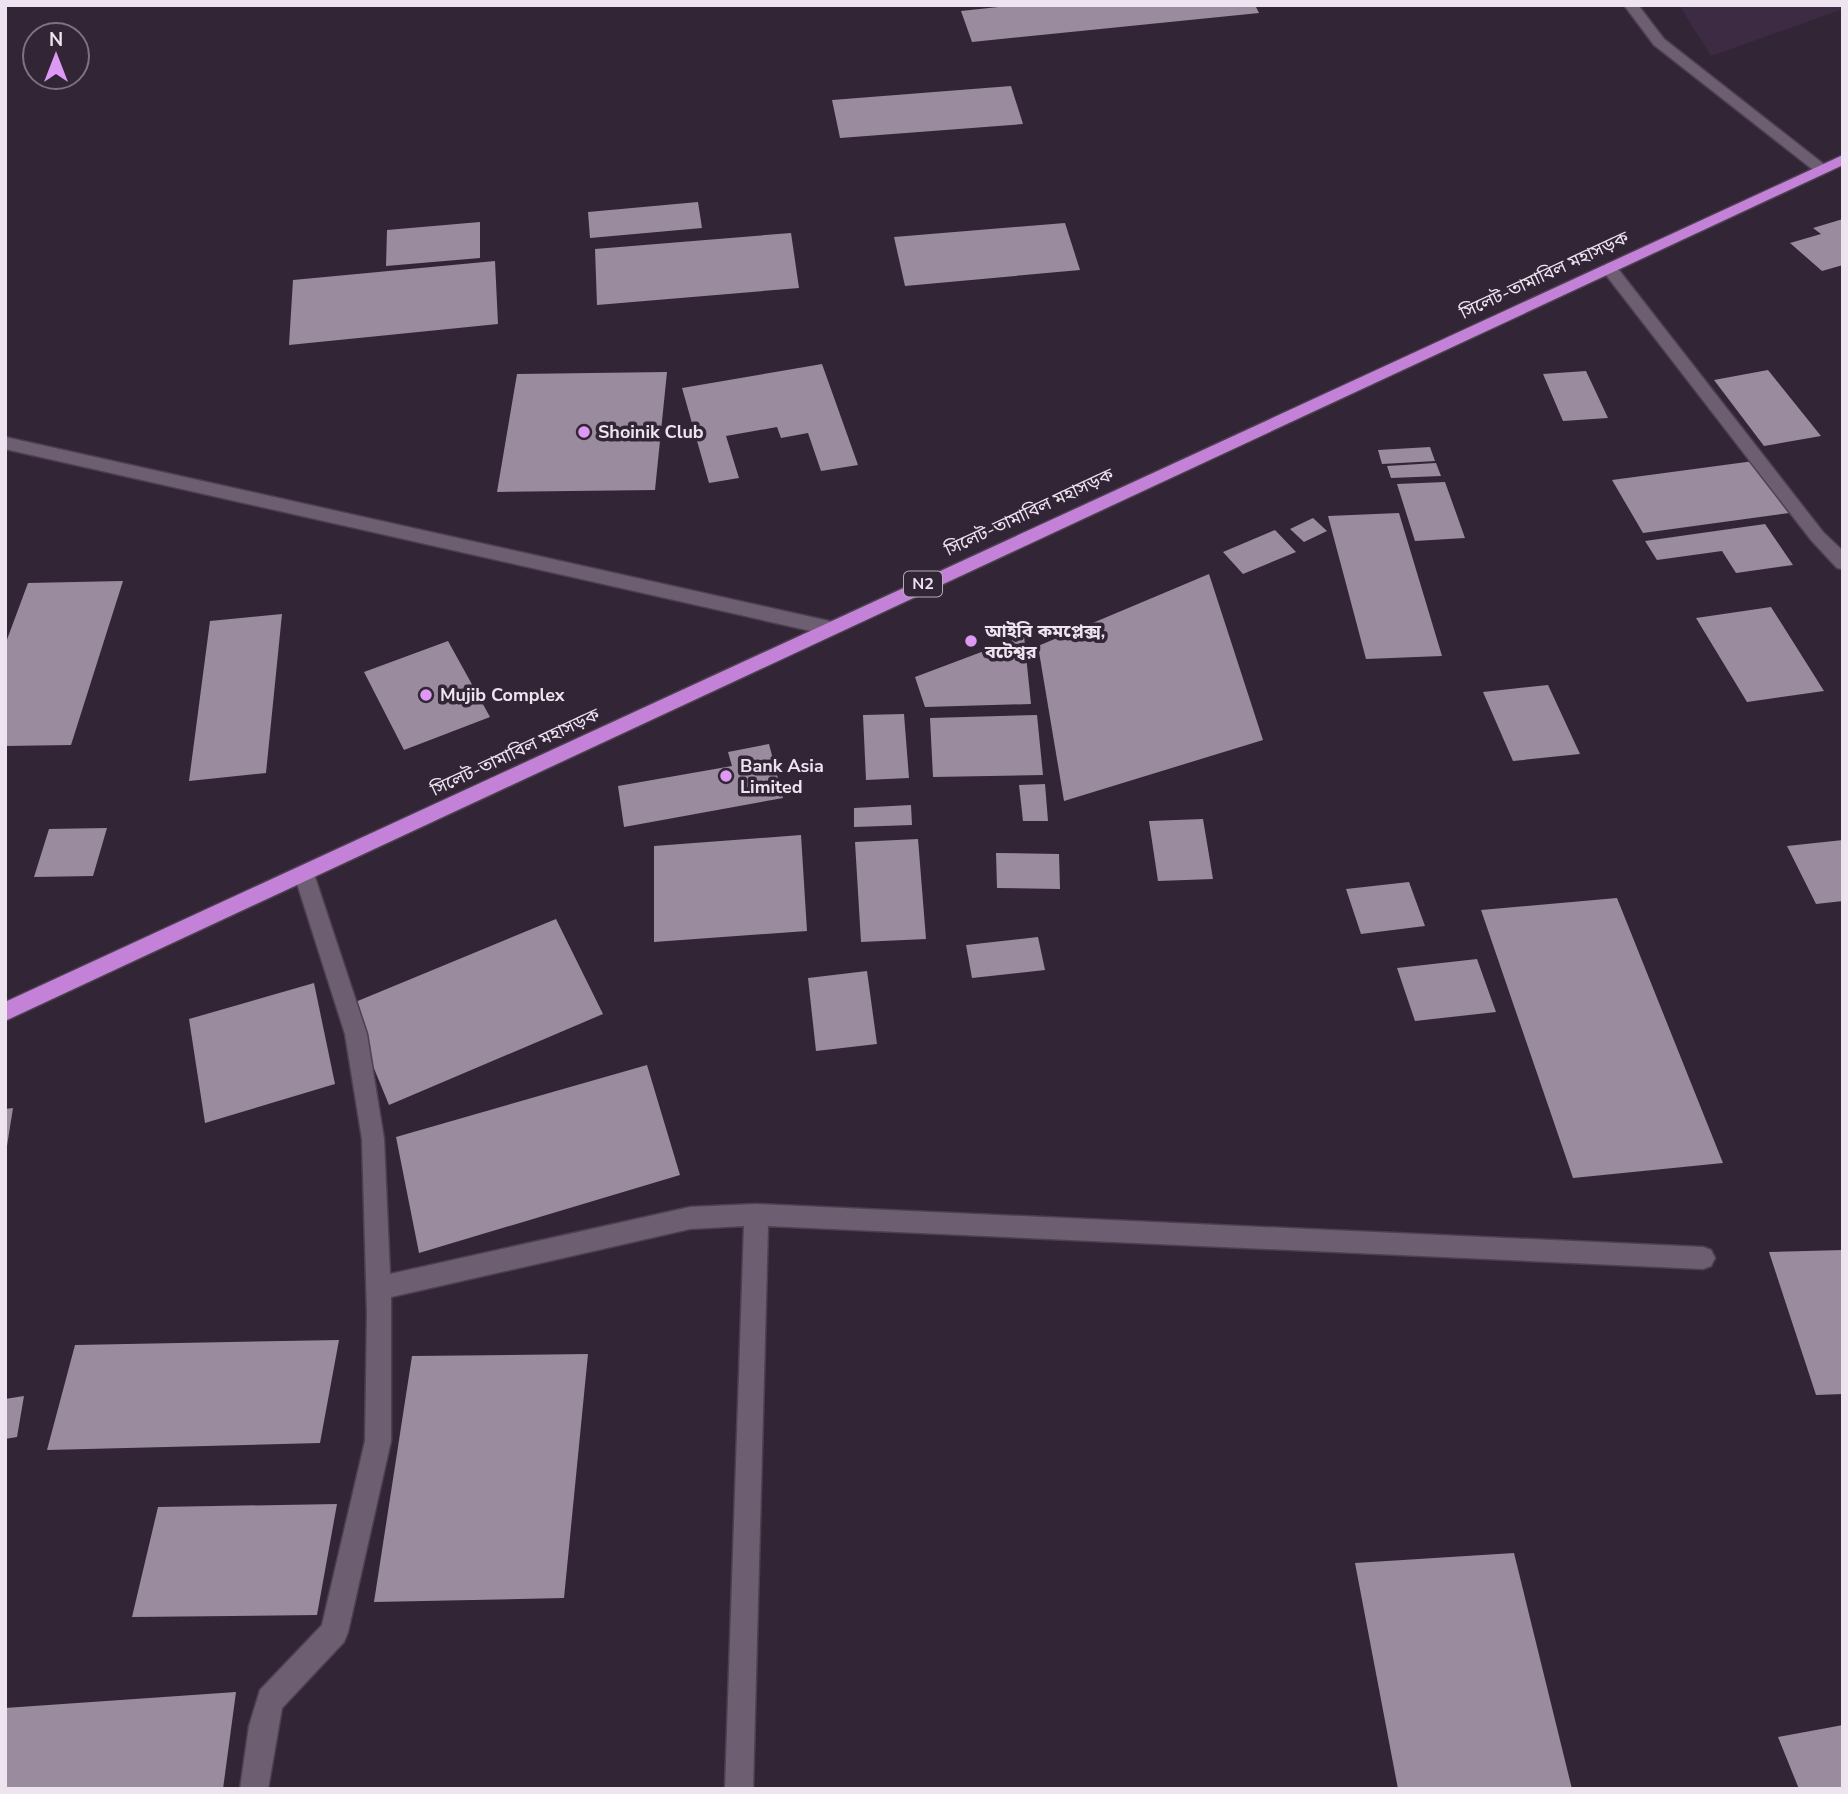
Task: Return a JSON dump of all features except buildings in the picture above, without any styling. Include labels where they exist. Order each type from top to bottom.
[{"type":"highway","name":"সিলেট-তামাবিল মহাসড়ক","points":[[5,1012],[1843,159]]},
{"type":"street","points":[[1630,5],[1659,42],[1821,169]]},
{"type":"street","points":[[1609,268],[1817,536],[1843,563]]},
{"type":"street","points":[[5,443],[829,628]]},
{"type":"street","points":[[254,1789],[263,1726],[270,1700],[334,1632],[378,1441],[379,1288],[373,1139],[356,1034],[304,874]]},
{"type":"street","points":[[379,1288],[690,1217],[756,1215],[1703,1258]]},
{"type":"street","points":[[739,1789],[756,1215]]},
{"type":"shaded area","points":[[1679,5],[1843,5],[1843,9],[1711,56]]},
{"type":"place","name":"Shoinik Club","points":[[584,432]]},
{"type":"place","name":"আইবি কমপ্লেক্স, বটেশ্বর","points":[[971,641]]},
{"type":"place","name":"Mujib Complex","points":[[426,695]]},
{"type":"place","name":"Bank Asia Limited","points":[[726,776]]}]
